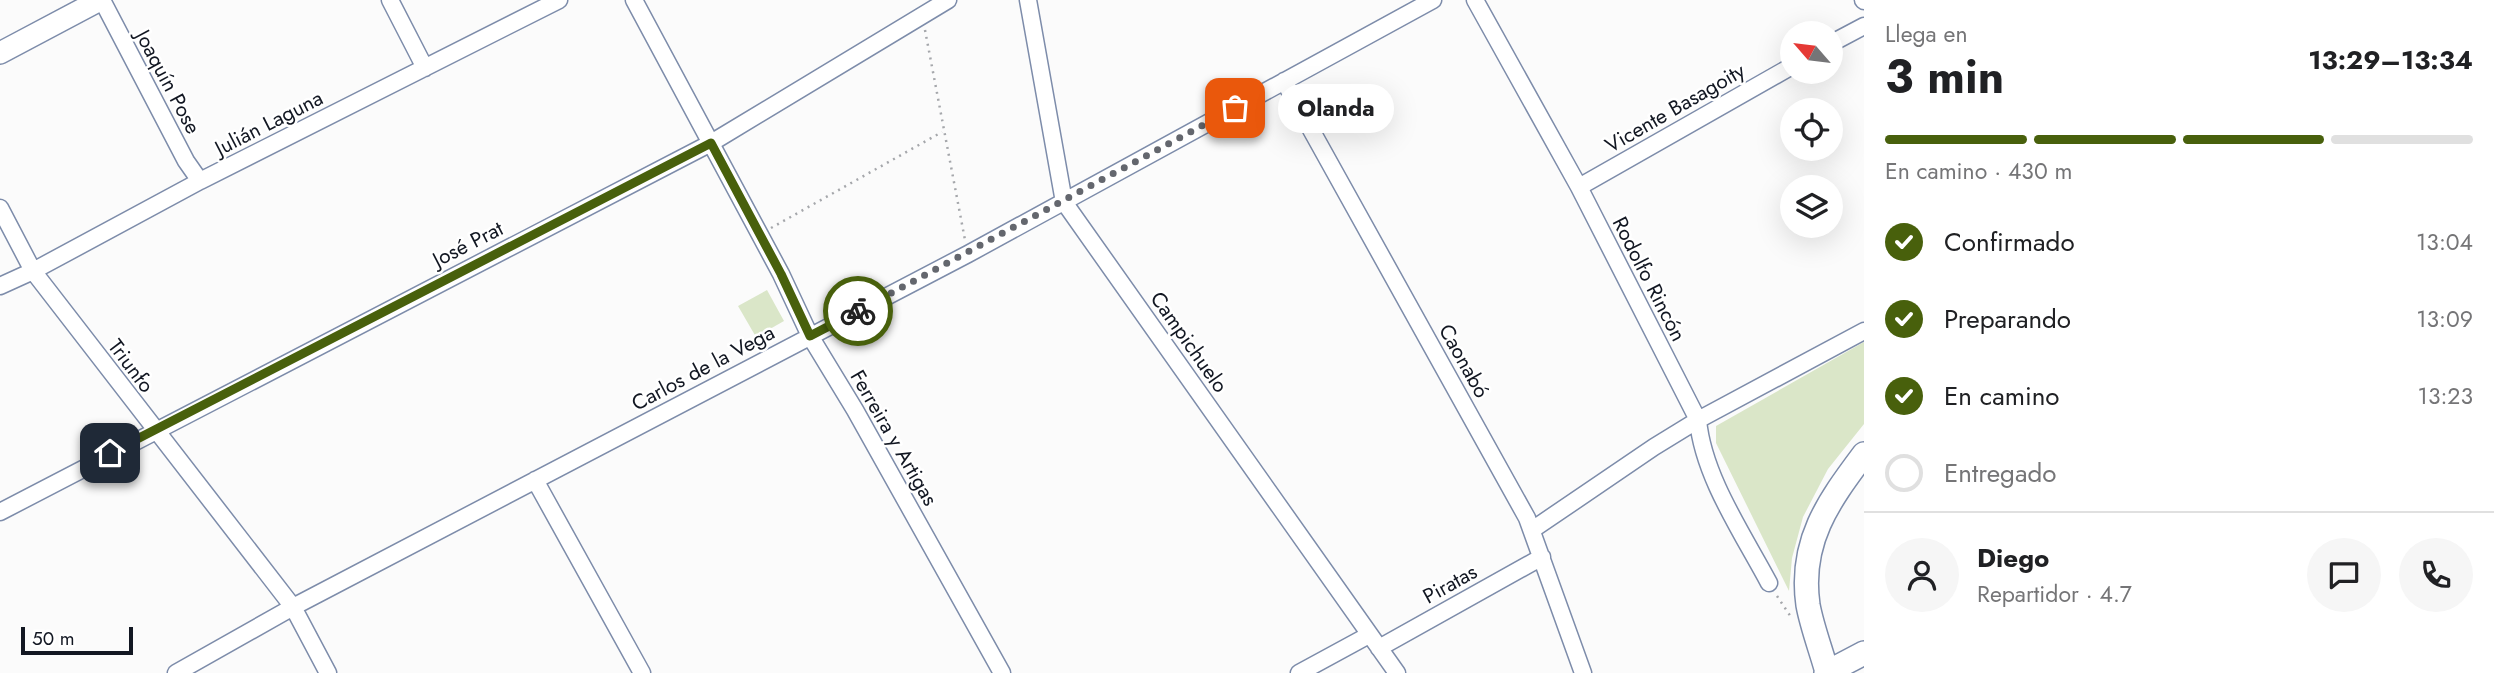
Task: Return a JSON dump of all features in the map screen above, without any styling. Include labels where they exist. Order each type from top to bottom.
[{"type":"main road","points":[[1864,454],[1829,501],[1809,550],[1806,579],[1808,606],[1826,673],[1864,653]]},
{"type":"street","points":[[0,53],[101,0]]},
{"type":"street","name":"Joaquín Pose","points":[[101,0],[186,161],[200,181]]},
{"type":"street","points":[[390,0],[425,68]]},
{"type":"street","name":"Julián Laguna","points":[[0,286],[200,181],[559,0]]},
{"type":"street","name":"Ferreira y Artigas","points":[[634,0],[760,234],[810,336],[855,410],[1003,673]]},
{"type":"street","name":"José Prat","points":[[0,512],[711,143],[948,0]]},
{"type":"street","name":"Campichuelo","points":[[1028,0],[1064,202],[1397,673]]},
{"type":"street","name":"Carlos de la Vega","points":[[176,673],[293,607],[968,254],[1433,0]]},
{"type":"street","name":"Rodolfo Rincón","points":[[1475,0],[1579,187],[1698,420],[1702,450],[1728,507],[1769,583]]},
{"type":"street","points":[[1843,37],[1864,26]]},
{"type":"street","name":"Vicente Basagoity","points":[[1579,187],[1780,73]]},
{"type":"street","name":"Caonabó","points":[[1284,81],[1532,530],[1583,673]]},
{"type":"street","name":"Triunfo","points":[[0,208],[33,271],[293,607],[328,673]]},
{"type":"street","points":[[1532,530],[1698,420],[1864,331]]},
{"type":"street","points":[[535,480],[642,673]]},
{"type":"street","name":"Piratas","points":[[1299,673],[1374,641],[1542,557]]},
{"type":"path","points":[[922,16],[942,132],[968,254]]},
{"type":"path","points":[[760,234],[942,132]]},
{"type":"green space","points":[[767,290],[784,321],[756,337],[738,306]]},
{"type":"green space","points":[[1864,342],[1864,424],[1828,469],[1803,517],[1792,558],[1789,591],[1716,443],[1716,426]]},
{"type":"way so far","points":[[858,311],[1235,108]]},
{"type":"place","name":"Olanda","points":[[1235,108]]},
{"type":"route","points":[[110,453],[711,143],[781,274],[810,336],[858,311]]}]
